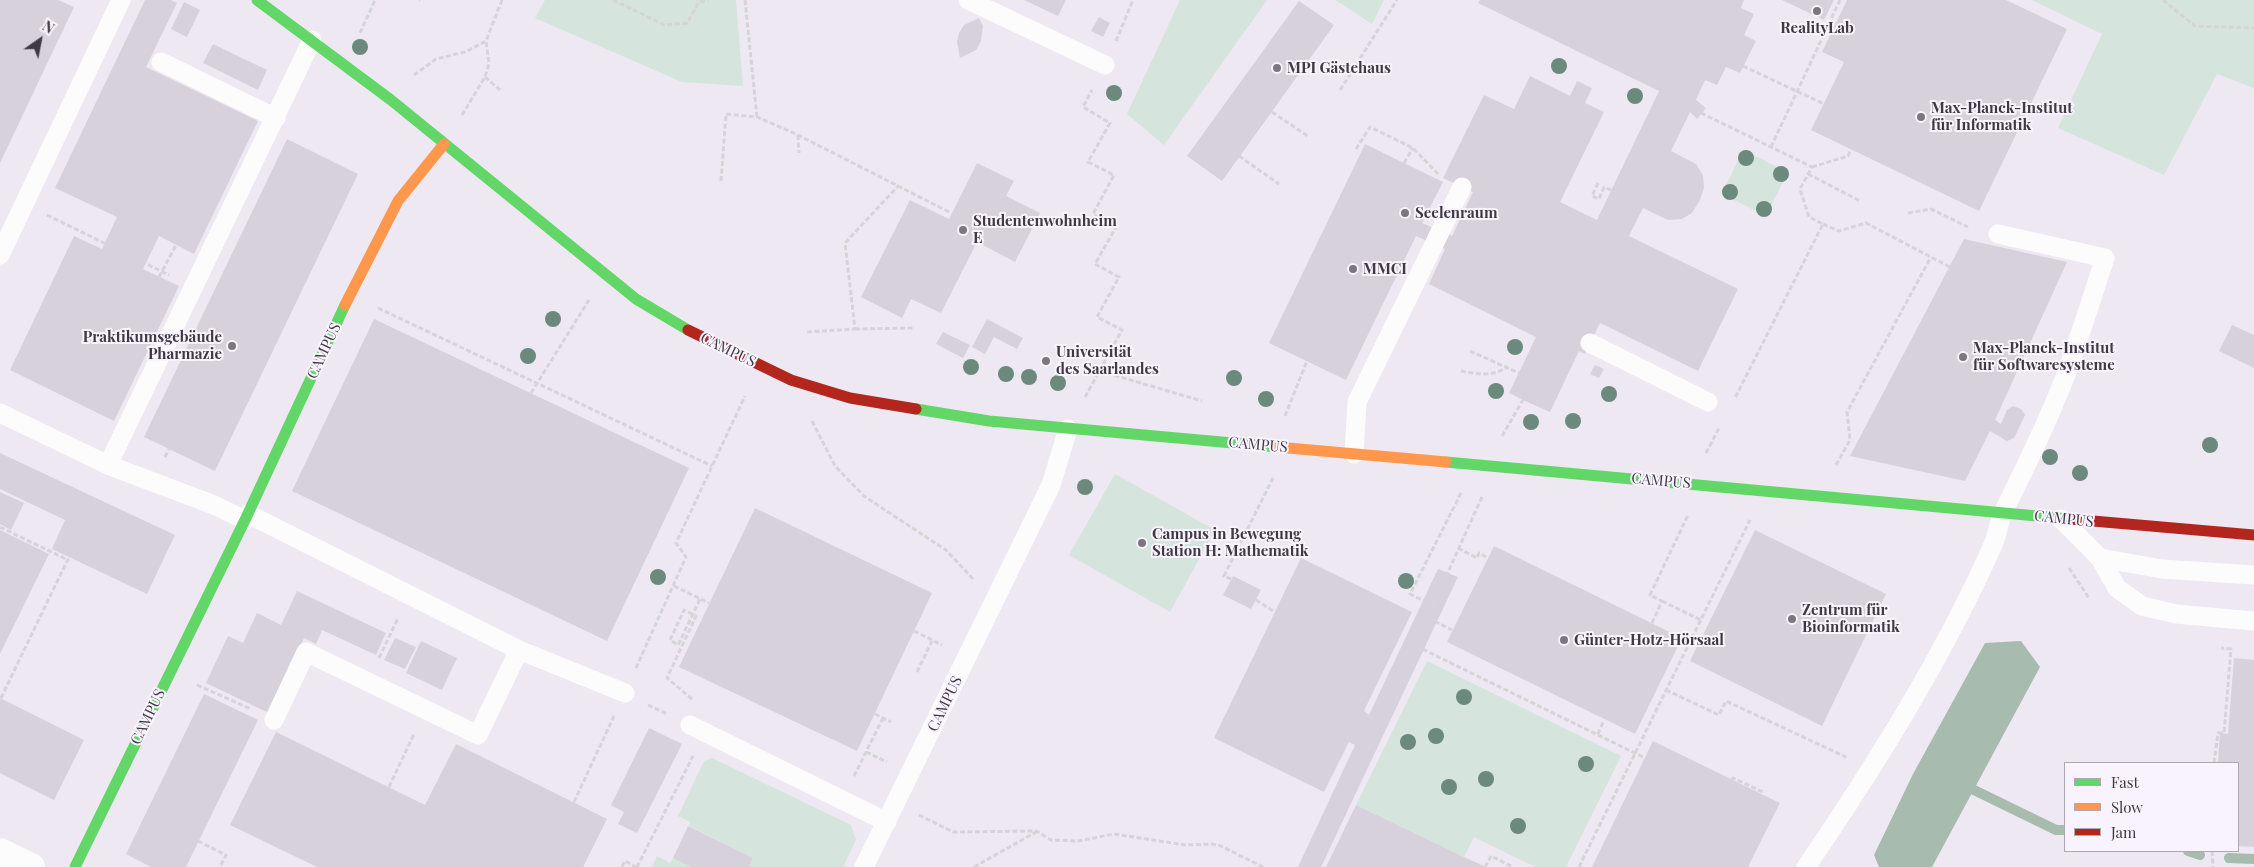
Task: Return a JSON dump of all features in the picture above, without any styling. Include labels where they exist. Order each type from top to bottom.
[{"type":"street","name":"CAMPUS","points":[[257,0],[391,100],[544,228],[636,299],[701,338],[791,380],[850,398],[928,413],[1068,429],[2254,535]]},
{"type":"street","name":"CAMPUS","points":[[75,867],[246,517],[351,294],[398,201],[444,144]]},
{"type":"street","points":[[0,852],[31,867]]},
{"type":"lane","points":[[0,255],[121,0]]},
{"type":"lane","points":[[968,0],[1105,65]]},
{"type":"lane","points":[[108,465],[312,40]]},
{"type":"lane","points":[[161,62],[276,118]]},
{"type":"lane","points":[[1354,454],[1357,402],[1460,191]]},
{"type":"lane","points":[[1806,867],[1841,816],[1932,665],[1993,545],[2003,512],[2015,492],[2052,409],[2105,258],[1998,234]]},
{"type":"lane","points":[[1590,344],[1708,402]]},
{"type":"lane","points":[[0,413],[108,465],[246,517],[519,650],[624,693]]},
{"type":"lane","name":"CAMPUS","points":[[864,867],[1050,485],[1068,429]]},
{"type":"lane","points":[[2060,519],[2100,558],[2118,588],[2142,606],[2176,614],[2254,621]]},
{"type":"lane","points":[[2100,558],[2162,569],[2254,575]]},
{"type":"lane","points":[[274,720],[306,652],[478,735],[519,650]]},
{"type":"lane","points":[[697,729],[887,822]]},
{"type":"path","points":[[360,33],[375,0]]},
{"type":"path","points":[[462,115],[484,77],[489,64],[486,41],[502,0]]},
{"type":"path","points":[[613,0],[665,25],[687,23],[699,2],[708,0]]},
{"type":"path","points":[[744,0],[757,117]]},
{"type":"path","points":[[1340,90],[1397,0]]},
{"type":"path","points":[[1771,147],[1840,0]]},
{"type":"path","points":[[2163,0],[2195,26],[2254,28]]},
{"type":"path","points":[[414,75],[436,59],[465,52],[486,41]]},
{"type":"path","points":[[1743,66],[1824,104]]},
{"type":"path","points":[[484,77],[500,90]]},
{"type":"path","points":[[1086,394],[1122,330],[1097,318],[1119,277],[1095,264],[1116,226],[1093,214],[1114,175],[1088,162],[1110,123],[1083,107],[1088,97]]},
{"type":"path","points":[[1272,112],[1309,137]]},
{"type":"path","points":[[1701,113],[1812,167],[1848,156],[1851,149]]},
{"type":"path","points":[[722,181],[726,114],[757,117],[798,135],[951,213]]},
{"type":"path","points":[[1356,149],[1370,127],[1413,148],[1460,191]]},
{"type":"path","points":[[798,135],[799,153]]},
{"type":"path","points":[[1404,163],[1413,148]]},
{"type":"path","points":[[1240,156],[1279,184]]},
{"type":"path","points":[[1812,167],[1800,189],[1809,217],[1839,231],[1866,223],[1950,267]]},
{"type":"path","points":[[1808,174],[1860,201]]},
{"type":"path","points":[[1598,183],[1592,196],[1599,199],[1604,187],[1611,190]]},
{"type":"path","points":[[856,329],[845,243],[899,185]]},
{"type":"path","points":[[24,203],[146,263]]},
{"type":"path","points":[[1908,213],[1931,209],[1968,227]]},
{"type":"path","points":[[1741,385],[1824,224]]},
{"type":"path","points":[[159,276],[176,245]]},
{"type":"path","points":[[1832,472],[1850,440],[1847,412],[1931,257]]},
{"type":"path","points":[[351,294],[712,466]]},
{"type":"path","points":[[530,393],[590,298]]},
{"type":"path","points":[[807,332],[915,328]]},
{"type":"path","points":[[1470,351],[1519,373]]},
{"type":"path","points":[[1283,422],[1307,361]]},
{"type":"path","points":[[1461,371],[1484,374],[1500,372],[1507,367]]},
{"type":"path","points":[[1100,371],[1202,401]]},
{"type":"path","points":[[574,802],[686,557],[676,543],[744,396]]},
{"type":"path","points":[[1507,428],[1523,400]]},
{"type":"path","points":[[812,421],[835,466],[864,496],[946,550],[979,584],[997,595]]},
{"type":"path","points":[[1231,579],[1224,576],[1274,477]]},
{"type":"path","points":[[1579,867],[1764,490]]},
{"type":"path","points":[[1434,606],[1410,594],[1461,493]]},
{"type":"path","points":[[1483,494],[1434,606],[1414,645],[1646,758]]},
{"type":"path","points":[[1691,508],[1650,595],[1701,620]]},
{"type":"path","points":[[0,527],[68,558],[1,698]]},
{"type":"path","points":[[1458,548],[1477,558],[1479,553],[1488,558]]},
{"type":"path","points":[[673,586],[709,603]]},
{"type":"path","points":[[622,867],[624,861],[637,867],[706,710],[667,678],[696,616],[690,613],[684,610],[670,640],[678,645],[690,620],[693,613],[697,606],[700,599]]},
{"type":"path","points":[[1256,600],[1275,612]]},
{"type":"path","points":[[1652,623],[1662,601]]},
{"type":"path","points":[[1428,618],[1452,630]]},
{"type":"path","points":[[368,682],[396,623]]},
{"type":"path","points":[[1691,640],[1699,644]]},
{"type":"path","points":[[917,672],[932,641]]},
{"type":"path","points":[[2214,762],[2218,733],[2224,733],[2231,649]]},
{"type":"path","points":[[202,688],[274,720]]},
{"type":"path","points":[[1666,690],[1719,715],[1726,701],[1869,768]]},
{"type":"path","points":[[389,787],[426,709]]},
{"type":"path","points":[[875,714],[891,722]]},
{"type":"path","points":[[843,800],[883,718]]},
{"type":"path","points":[[1598,734],[1604,720]]},
{"type":"path","points":[[1732,780],[1733,778],[1766,793]]},
{"type":"path","points":[[895,804],[953,832],[1036,831],[1052,840],[1078,841],[1114,834],[1185,844],[1212,844],[1221,846],[1263,867]]},
{"type":"path","points":[[974,867],[1036,831]]},
{"type":"path","points":[[198,841],[226,855],[220,867]]},
{"type":"path","points":[[2212,852],[2213,867]]},
{"type":"path","points":[[1486,867],[1491,856],[1513,867]]},
{"type":"shaded area","points":[[545,0],[736,0],[743,86],[682,82],[535,18]]},
{"type":"shaded area","points":[[1180,0],[1267,0],[1164,145],[1127,114]]},
{"type":"shaded area","points":[[1335,0],[1384,0],[1372,24]]},
{"type":"shaded area","points":[[2032,0],[2254,0],[2254,88],[2217,74],[2164,175],[2058,128],[2102,34]]},
{"type":"shaded area","points":[[1743,150],[1788,172],[1766,216],[1722,194]]},
{"type":"shaded area","name":"Campus in Bewegung Station H: Mathematik","points":[[1115,474],[1215,530],[1170,612],[1069,555]]},
{"type":"shaded area","points":[[2021,641],[2040,667],[1932,867],[1879,867],[1874,855],[1913,774],[1985,643]]},
{"type":"shaded area","points":[[1427,661],[1621,756],[1566,867],[1535,867],[1474,837],[1464,857],[1356,805]]},
{"type":"shaded area","points":[[712,758],[851,825],[856,840],[843,867],[749,867],[753,858],[689,826],[690,822],[678,816],[704,761]]},
{"type":"shaded area","points":[[657,856],[670,863],[673,858],[691,867],[652,867]]},
{"type":"building","points":[[0,0],[58,0],[74,7],[0,163]]},
{"type":"building","points":[[145,0],[171,0],[177,3],[146,67],[258,121],[194,254],[159,236],[143,269],[179,286],[114,421],[10,370],[74,236],[102,249],[117,217],[55,188]]},
{"type":"building","points":[[1024,0],[1066,0],[1058,16]]},
{"type":"building","points":[[1480,0],[1744,0],[1741,8],[1754,14],[1744,35],[1756,41],[1740,73],[1726,67],[1717,85],[1705,80],[1696,100],[1706,108],[1697,119],[1690,112],[1671,151],[1696,164],[1703,175],[1704,188],[1700,200],[1692,213],[1682,219],[1668,220],[1643,208],[1629,236],[1738,289],[1698,371],[1600,323],[1585,354],[1579,351],[1550,412],[1523,400],[1509,393],[1536,337],[1429,284],[1445,249],[1416,236],[1346,380],[1269,343],[1365,144],[1443,182],[1422,223],[1452,236],[1473,192],[1443,178],[1484,95],[1514,109],[1530,76],[1570,96],[1577,81],[1592,88],[1585,103],[1604,112],[1560,202],[1597,220],[1659,91],[1478,3]]},
{"type":"building","name":"RealityLab","points":[[1782,0],[1834,0],[1824,20]]},
{"type":"building","name":"Max-Planck-Institut für Informatik","points":[[1847,0],[2006,0],[2067,29],[1979,211],[1811,130],[1844,62],[1822,52]]},
{"type":"building","name":"MPI Gästehaus","points":[[1299,1],[1334,25],[1222,181],[1187,156]]},
{"type":"building","points":[[184,2],[200,10],[187,37],[171,29]]},
{"type":"building","points":[[1099,17],[1110,23],[1103,37],[1091,31]]},
{"type":"building","points":[[979,18],[983,26],[981,41],[976,50],[960,58],[957,42],[959,33],[964,25]]},
{"type":"building","points":[[213,44],[267,70],[258,90],[203,63]]},
{"type":"building","name":"Praktikumsgebäude Pharmazie","points":[[287,139],[358,174],[215,471],[144,437]]},
{"type":"building","name":"Studentenwohnheim E","points":[[977,163],[1014,181],[1006,196],[1040,213],[1015,262],[977,242],[941,313],[911,299],[902,318],[861,297],[910,200],[949,219]]},
{"type":"building","name":"Max-Planck-Institut für Softwaresysteme","points":[[1964,239],[2067,262],[1995,420],[2001,424],[2007,410],[2013,406],[2021,409],[2025,415],[2014,438],[2007,441],[1990,431],[1965,481],[1850,456]]},
{"type":"building","points":[[374,319],[689,468],[607,641],[292,491]]},
{"type":"building","points":[[987,319],[1023,338],[1017,349],[994,337],[985,354],[972,347]]},
{"type":"building","points":[[2232,325],[2254,335],[2254,368],[2219,351]]},
{"type":"building","points":[[943,332],[970,345],[963,358],[936,344]]},
{"type":"building","points":[[1595,365],[1604,369],[1599,378],[1590,374]]},
{"type":"building","points":[[0,453],[175,535],[147,594],[52,549],[65,520],[0,489]]},
{"type":"building","points":[[0,492],[24,503],[11,530],[0,524]]},
{"type":"building","points":[[755,508],[932,593],[857,751],[679,667]]},
{"type":"building","points":[[0,530],[49,554],[0,654]]},
{"type":"building","name":"Zentrum für Bioinformatik","points":[[1755,530],[1886,594],[1822,726],[1690,661]]},
{"type":"building","name":"Günter-Hotz-Hörsaal","points":[[1494,546],[1682,638],[1635,734],[1447,642]]},
{"type":"building","points":[[1301,558],[1412,612],[1364,711],[1369,715],[1438,569],[1458,577],[1321,867],[1298,867],[1355,745],[1349,742],[1324,792],[1214,738]]},
{"type":"building","points":[[1233,576],[1261,590],[1251,609],[1223,595]]},
{"type":"building","points":[[297,591],[386,633],[376,655],[322,630],[316,644],[304,638],[269,713],[206,683],[228,636],[243,643],[257,613],[281,625]]},
{"type":"building","points":[[395,638],[416,647],[405,669],[384,660]]},
{"type":"building","points":[[421,641],[457,658],[442,690],[406,673]]},
{"type":"building","points":[[2234,658],[2254,660],[2254,847],[2239,846],[2239,762],[2218,762],[2220,733],[2228,734]]},
{"type":"building","points":[[204,694],[258,720],[186,867],[151,867],[126,854]]},
{"type":"building","points":[[0,698],[84,740],[54,800],[0,773]]},
{"type":"building","points":[[649,728],[682,744],[637,833],[618,824],[624,812],[611,805]]},
{"type":"building","points":[[276,732],[425,805],[456,744],[607,819],[583,867],[317,867],[230,825]]},
{"type":"building","points":[[1653,741],[1780,803],[1748,867],[1592,867]]},
{"type":"building","points":[[1356,805],[1464,857],[1486,867],[1326,867]]},
{"type":"building","points":[[688,826],[753,858],[749,867],[691,867],[673,858]]},
{"type":"waterway","points":[[1974,790],[2056,830],[2064,830]]},
{"type":"waterway","points":[[2191,852],[2200,855]]},
{"type":"waterway","points":[[2229,858],[2254,859]]},
{"type":"traffic: fast","points":[[257,0],[391,100],[636,299],[688,330]]},
{"type":"traffic: fast","points":[[75,867],[245,520],[345,305]]},
{"type":"traffic: fast","points":[[916,409],[989,421],[1277,447]]},
{"type":"traffic: fast","points":[[1446,462],[2070,519]]},
{"type":"traffic: slow","points":[[345,305],[398,201],[444,144]]},
{"type":"traffic: slow","points":[[1277,447],[1446,462]]},
{"type":"traffic: jam","points":[[688,330],[791,380],[850,398],[916,409]]},
{"type":"traffic: jam","points":[[2070,519],[2254,535]]},
{"type":"place","name":"RealityLab","points":[[1817,11]]},
{"type":"place","name":"MPI Gästehaus","points":[[1277,68]]},
{"type":"place","name":"Max-Planck-Institut für Informatik","points":[[1921,117]]},
{"type":"place","name":"Seelenraum","points":[[1405,213]]},
{"type":"place","name":"Studentenwohnheim E","points":[[963,230]]},
{"type":"place","name":"MMCI","points":[[1353,269]]},
{"type":"place","name":"Praktikumsgebäude Pharmazie","points":[[232,346]]},
{"type":"place","name":"Max-Planck-Institut für Softwaresysteme","points":[[1963,357]]},
{"type":"place","name":"Universität des Saarlandes","points":[[1046,361]]},
{"type":"place","name":"Campus in Bewegung Station H: Mathematik","points":[[1142,543]]},
{"type":"place","name":"Zentrum für Bioinformatik","points":[[1792,619]]},
{"type":"place","name":"Günter-Hotz-Hörsaal","points":[[1564,640]]}]
